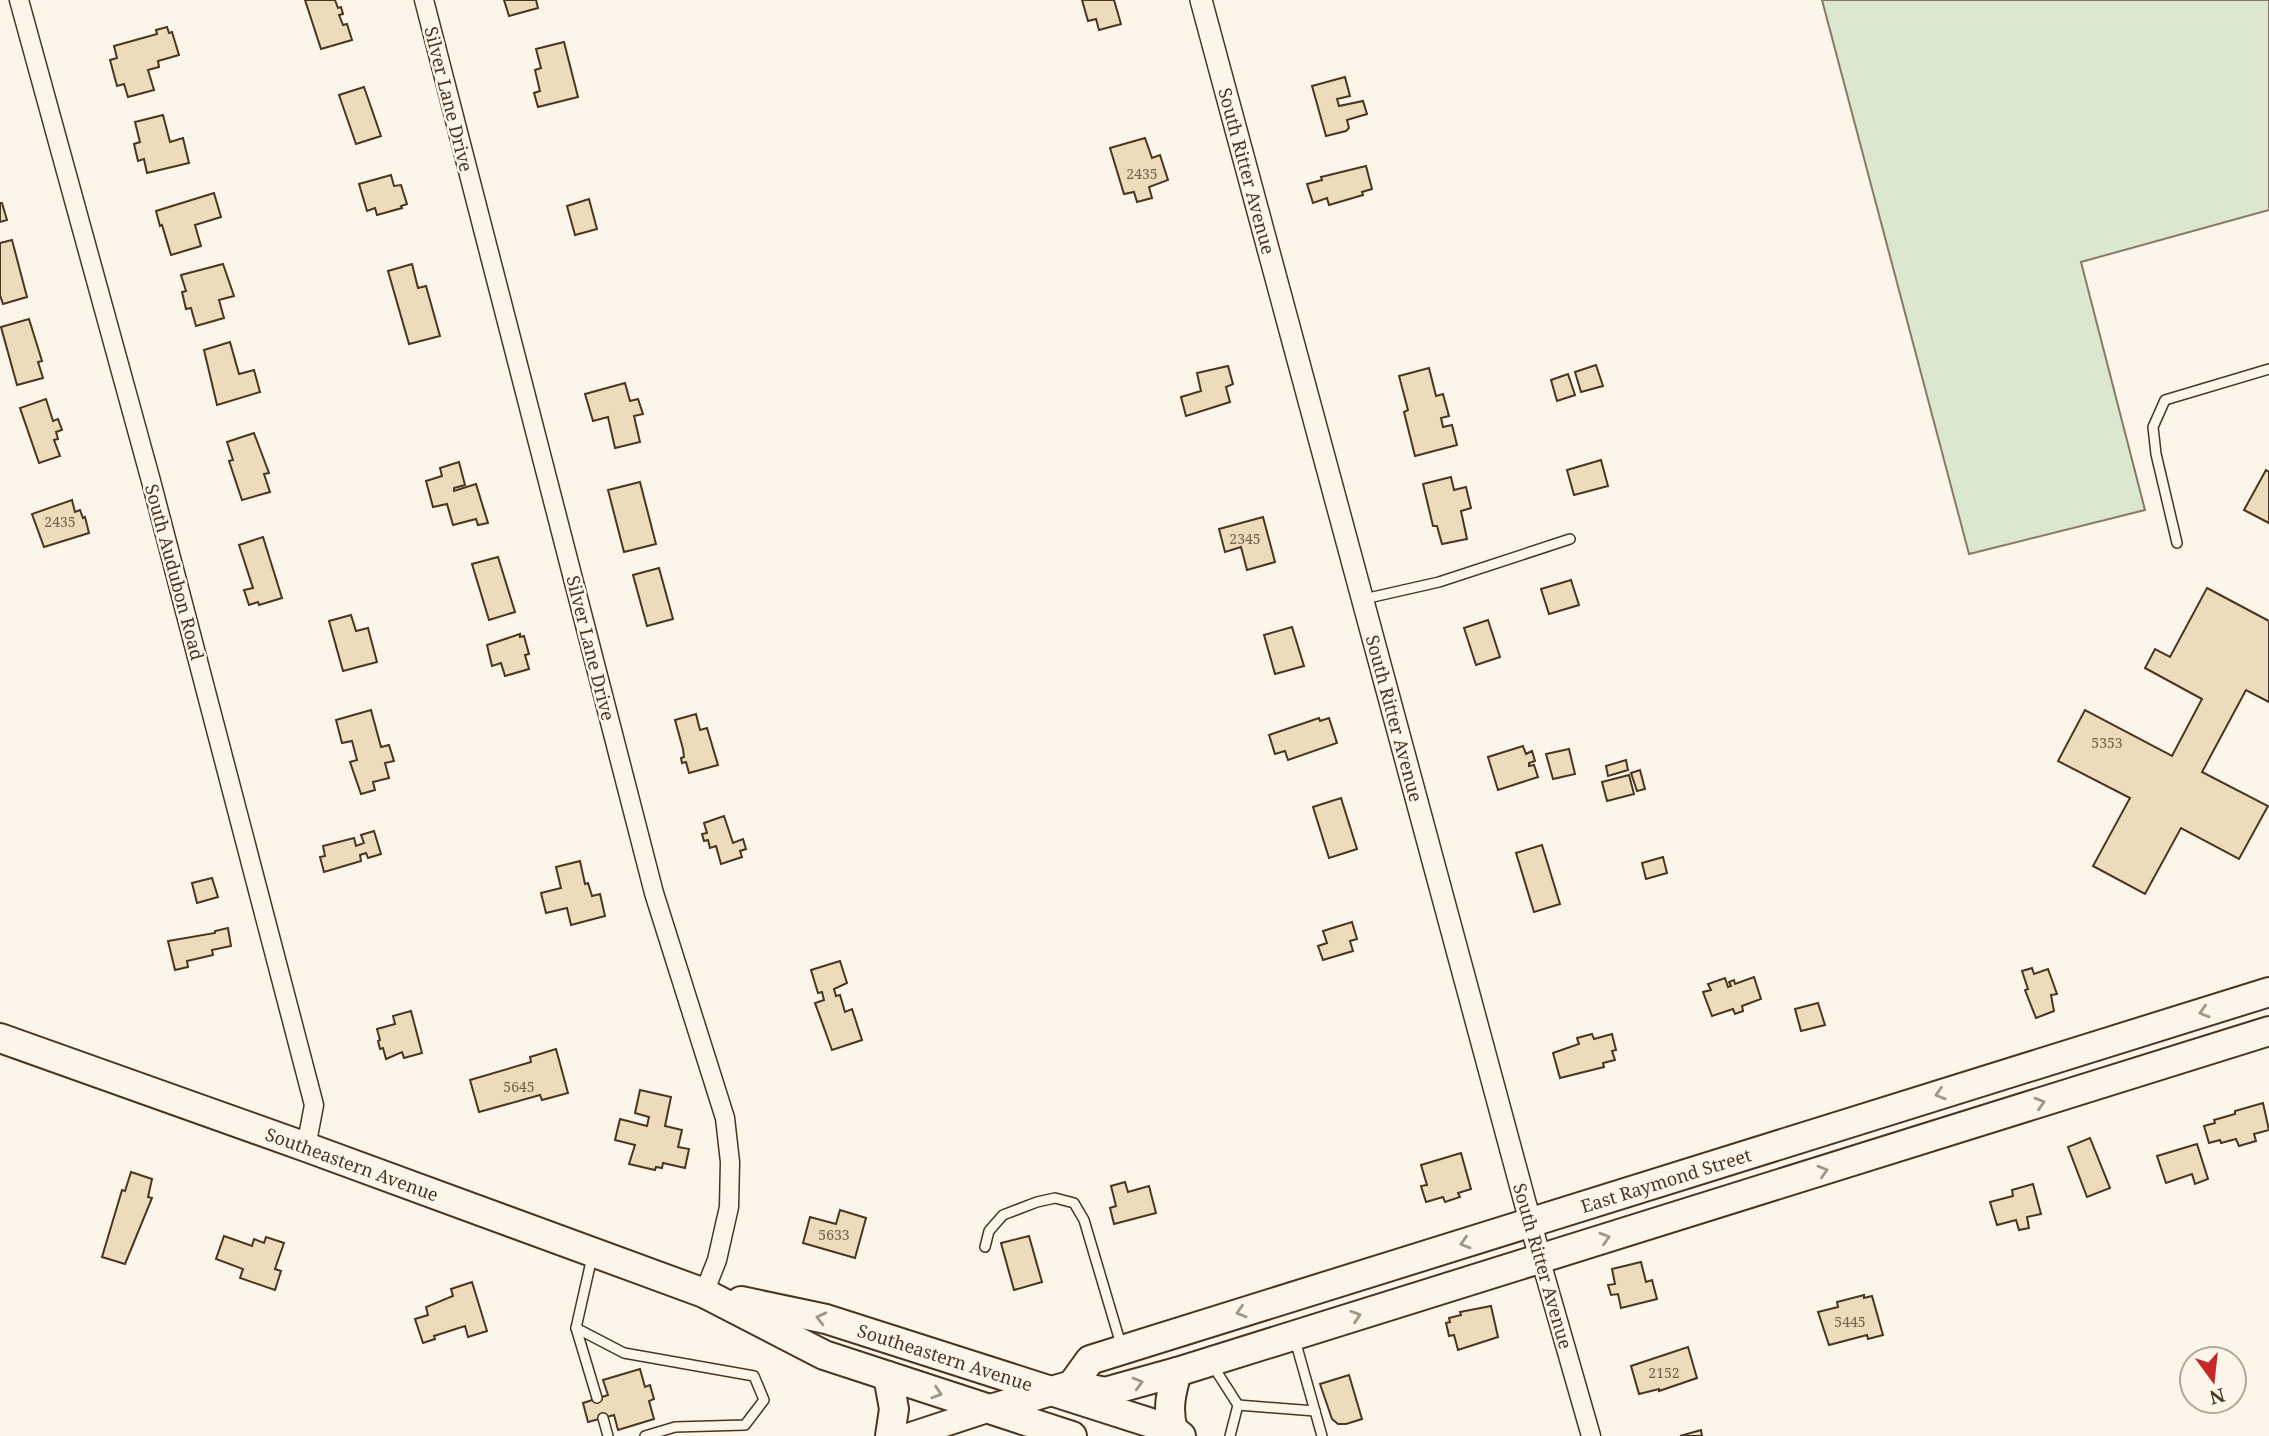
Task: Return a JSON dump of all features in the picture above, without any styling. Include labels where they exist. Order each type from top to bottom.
[{"type":"main road","name":"East Raymond Street","points":[[1061,1388],[1090,1360],[1123,1349],[2269,992]]},
{"type":"main road","points":[[908,1436],[1061,1388],[1105,1392],[1211,1362],[2269,1031]]},
{"type":"main road","name":"Southeastern Avenue","points":[[0,1038],[704,1293],[824,1355],[1072,1436]]},
{"type":"main road","name":"Southeastern Avenue","points":[[704,1293],[827,1319],[1061,1388],[1177,1433]]},
{"type":"main road","points":[[1177,1372],[1170,1396],[1170,1420],[1177,1433]]},
{"type":"main road","points":[[888,1376],[894,1409],[890,1436]]},
{"type":"street","name":"South Audubon Road","points":[[19,0],[151,481],[314,1105],[306,1147]]},
{"type":"street","name":"Silver Lane Drive","points":[[424,0],[654,893],[725,1118],[730,1162],[729,1207],[717,1260],[704,1293]]},
{"type":"street","name":"South Ritter Avenue","points":[[1201,0],[1540,1258],[1591,1436]]},
{"type":"lane","points":[[2176,543],[2156,454],[2153,427],[2165,400],[2269,369]]},
{"type":"lane","points":[[1363,599],[1439,582],[1570,540]]},
{"type":"lane","points":[[985,1247],[989,1231],[1003,1215],[1055,1198],[1074,1203],[1084,1220],[1123,1349]]},
{"type":"lane","points":[[593,1252],[576,1328],[597,1398]]},
{"type":"lane","points":[[576,1328],[624,1353],[754,1376],[764,1400],[745,1425],[675,1427],[645,1436]]},
{"type":"lane","points":[[1294,1336],[1322,1436]]},
{"type":"lane","points":[[1211,1362],[1238,1405],[1230,1436]]},
{"type":"lane","points":[[1238,1405],[1315,1411]]},
{"type":"lane","points":[[603,1418],[608,1436]]},
{"type":"green space","points":[[1822,0],[2269,0],[2269,210],[2081,262],[2145,510],[1969,554]]},
{"type":"building","points":[[305,0],[335,0],[338,8],[341,7],[343,14],[339,15],[343,25],[347,24],[352,40],[321,49]]},
{"type":"building","points":[[504,0],[536,0],[538,8],[509,16]]},
{"type":"building","points":[[1082,0],[1114,0],[1121,24],[1099,30],[1096,19],[1088,21]]},
{"type":"building","points":[[167,27],[169,33],[172,32],[179,55],[158,61],[159,67],[148,70],[154,90],[128,97],[124,84],[117,86],[110,60],[117,58],[114,46],[157,34],[156,30]]},
{"type":"building","points":[[564,42],[578,97],[538,107],[534,93],[540,91],[535,70],[541,68],[536,49]]},
{"type":"building","points":[[1345,77],[1350,96],[1337,99],[1339,106],[1363,101],[1367,114],[1347,120],[1349,128],[1346,131],[1326,136],[1312,86]]},
{"type":"building","points":[[364,87],[381,136],[356,144],[339,95]]},
{"type":"building","points":[[163,115],[170,142],[183,138],[189,163],[147,173],[144,159],[138,161],[134,144],[140,142],[135,122]]},
{"type":"building","points":[[1145,138],[1152,158],[1160,155],[1168,180],[1149,187],[1152,198],[1137,202],[1134,192],[1124,194],[1110,148]]},
{"type":"building","points":[[1366,166],[1372,189],[1362,192],[1363,195],[1329,205],[1327,198],[1313,203],[1307,184],[1322,180],[1321,177]]},
{"type":"building","points":[[391,175],[394,186],[401,185],[407,204],[377,215],[375,208],[367,211],[359,184]]},
{"type":"building","points":[[214,193],[221,217],[195,225],[201,246],[171,255],[156,211]]},
{"type":"building","points":[[589,199],[597,229],[575,235],[567,206]]},
{"type":"building","points":[[0,203],[7,220],[0,222]]},
{"type":"building","points":[[12,240],[27,297],[3,304],[0,295],[0,243]]},
{"type":"building","points":[[223,264],[234,296],[219,300],[224,318],[196,326],[191,308],[186,309],[182,292],[186,291],[181,275]]},
{"type":"building","points":[[412,264],[418,288],[426,286],[440,336],[409,344],[388,271]]},
{"type":"building","points":[[29,319],[42,361],[38,362],[43,378],[17,385],[1,327]]},
{"type":"building","points":[[230,342],[239,374],[254,370],[260,392],[217,405],[204,350]]},
{"type":"building","points":[[1596,365],[1603,386],[1581,392],[1575,372]]},
{"type":"building","points":[[1228,366],[1233,384],[1226,387],[1230,402],[1186,416],[1181,397],[1201,391],[1197,373]]},
{"type":"building","points":[[1429,368],[1436,396],[1443,394],[1449,416],[1441,418],[1443,427],[1452,425],[1457,445],[1415,456],[1404,412],[1408,410],[1399,376]]},
{"type":"building","points":[[1568,374],[1575,395],[1557,401],[1551,380]]},
{"type":"building","points":[[625,383],[630,401],[638,399],[643,414],[634,416],[640,442],[615,448],[608,417],[593,421],[585,394]]},
{"type":"building","points":[[46,399],[53,421],[58,419],[62,430],[56,432],[58,439],[54,440],[60,456],[39,463],[20,408]]},
{"type":"building","points":[[254,433],[269,473],[264,474],[270,492],[242,500],[229,461],[233,460],[227,442]]},
{"type":"building","points":[[1601,460],[1608,486],[1574,495],[1567,470]]},
{"type":"building","points":[[459,462],[465,485],[454,488],[454,491],[476,484],[488,523],[478,525],[476,519],[453,525],[447,504],[433,507],[426,481],[442,476],[440,468]]},
{"type":"building","points":[[2266,470],[2269,472],[2269,523],[2244,510]]},
{"type":"building","points":[[1451,477],[1454,490],[1466,487],[1471,508],[1461,511],[1467,539],[1442,544],[1437,526],[1433,526],[1423,484]]},
{"type":"building","points":[[640,482],[656,544],[624,552],[608,490]]},
{"type":"building","points":[[72,500],[75,512],[80,510],[83,518],[85,517],[89,533],[44,547],[32,514]]},
{"type":"building","points":[[1263,517],[1275,562],[1247,570],[1241,547],[1225,552],[1219,529]]},
{"type":"building","points":[[263,537],[282,598],[249,605],[244,590],[253,588],[239,545]]},
{"type":"building","points":[[498,557],[515,612],[489,620],[472,564]]},
{"type":"building","points":[[659,568],[673,619],[647,626],[633,575]]},
{"type":"building","points":[[1571,580],[1579,605],[1549,614],[1541,589]]},
{"type":"building","points":[[2207,588],[2269,621],[2269,702],[2246,690],[2202,772],[2268,806],[2239,859],[2181,828],[2145,894],[2093,866],[2130,798],[2058,761],[2085,710],[2172,756],[2202,699],[2145,668],[2155,649],[2170,657]]},
{"type":"building","points":[[351,615],[356,631],[368,628],[377,662],[343,671],[329,621]]},
{"type":"building","points":[[1488,620],[1500,657],[1476,665],[1464,628]]},
{"type":"building","points":[[1292,627],[1304,666],[1275,674],[1264,635]]},
{"type":"building","points":[[520,634],[520,637],[524,636],[529,654],[525,655],[529,669],[505,676],[501,663],[492,666],[487,645]]},
{"type":"building","points":[[371,710],[381,747],[389,745],[394,761],[385,763],[389,778],[373,782],[375,790],[361,794],[350,762],[357,760],[352,741],[342,743],[336,720]]},
{"type":"building","points":[[696,714],[700,730],[707,728],[718,765],[689,773],[686,762],[682,763],[683,749],[675,720]]},
{"type":"building","points":[[1319,718],[1320,721],[1329,718],[1337,743],[1288,760],[1285,751],[1275,754],[1269,735]]},
{"type":"building","points":[[1523,746],[1526,754],[1532,751],[1535,761],[1529,763],[1529,766],[1534,765],[1538,777],[1498,790],[1488,757]]},
{"type":"building","points":[[1569,749],[1575,774],[1553,779],[1546,754]]},
{"type":"building","points":[[1626,760],[1628,770],[1608,776],[1606,766]]},
{"type":"building","points":[[1640,770],[1645,789],[1637,791],[1631,773]]},
{"type":"building","points":[[1629,775],[1634,794],[1607,801],[1602,782]]},
{"type":"building","points":[[1341,798],[1357,849],[1329,858],[1313,807]]},
{"type":"building","points":[[724,816],[733,843],[743,839],[746,849],[740,851],[742,857],[721,864],[716,846],[710,848],[708,840],[704,841],[702,834],[707,833],[704,823]]},
{"type":"building","points":[[374,831],[381,854],[368,858],[366,853],[360,855],[361,861],[324,872],[320,857],[325,856],[323,846],[354,838],[356,846],[364,843],[361,835]]},
{"type":"building","points":[[1542,845],[1560,904],[1534,912],[1516,853]]},
{"type":"building","points":[[1663,857],[1667,873],[1646,879],[1642,863]]},
{"type":"building","points":[[580,861],[585,884],[588,883],[592,896],[600,894],[605,916],[571,925],[567,908],[546,913],[541,893],[561,888],[556,867]]},
{"type":"building","points":[[212,878],[218,897],[197,903],[192,883]]},
{"type":"building","points":[[1352,922],[1357,939],[1350,941],[1353,951],[1323,960],[1318,946],[1327,943],[1323,931]]},
{"type":"building","points":[[228,928],[231,946],[212,950],[213,955],[187,961],[188,967],[175,970],[168,941],[215,933]]},
{"type":"building","points":[[840,961],[847,983],[834,989],[836,996],[840,995],[845,1012],[852,1009],[862,1040],[832,1050],[815,1003],[824,1000],[822,992],[818,993],[811,970]]},
{"type":"building","points":[[2032,968],[2034,974],[2048,969],[2057,994],[2051,995],[2054,1011],[2036,1018],[2025,990],[2028,989],[2022,971]]},
{"type":"building","points":[[1754,977],[1761,999],[1742,1006],[1743,1011],[1735,1014],[1733,1009],[1712,1016],[1703,992],[1711,990],[1708,984],[1725,978],[1728,987],[1731,986],[1729,982],[1734,980],[1735,984]]},
{"type":"building","points":[[1818,1003],[1825,1025],[1801,1031],[1795,1009]]},
{"type":"building","points":[[411,1011],[422,1053],[404,1058],[402,1052],[386,1059],[383,1048],[380,1049],[377,1029],[395,1024],[393,1016]]},
{"type":"building","points":[[1592,1034],[1594,1039],[1612,1034],[1616,1050],[1612,1051],[1615,1060],[1603,1063],[1604,1067],[1560,1078],[1553,1053],[1579,1044],[1577,1038]]},
{"type":"building","points":[[556,1049],[568,1093],[542,1100],[540,1095],[479,1112],[470,1080],[531,1062],[530,1057]]},
{"type":"building","points":[[640,1090],[671,1097],[665,1126],[682,1130],[678,1147],[689,1149],[685,1168],[663,1163],[662,1168],[656,1167],[655,1170],[629,1164],[635,1145],[615,1140],[620,1119],[647,1126],[649,1117],[635,1113]]},
{"type":"building","points":[[2263,1103],[2269,1130],[2254,1134],[2256,1141],[2239,1146],[2236,1139],[2209,1143],[2204,1126],[2235,1114],[2235,1111]]},
{"type":"building","points":[[2090,1138],[2110,1188],[2087,1197],[2068,1147]]},
{"type":"building","points":[[2197,1144],[2208,1179],[2195,1184],[2192,1174],[2166,1183],[2157,1156]]},
{"type":"building","points":[[1461,1153],[1471,1189],[1458,1193],[1460,1197],[1445,1202],[1443,1197],[1426,1202],[1421,1186],[1427,1185],[1421,1165]]},
{"type":"building","points":[[131,1172],[152,1179],[148,1197],[152,1198],[125,1264],[102,1257],[122,1190],[125,1191]]},
{"type":"building","points":[[1125,1182],[1128,1192],[1149,1186],[1156,1213],[1114,1224],[1110,1208],[1116,1206],[1111,1186]]},
{"type":"building","points":[[2033,1184],[2041,1214],[2027,1217],[2029,1228],[2019,1230],[2016,1220],[1997,1225],[1990,1202],[2013,1196],[2012,1190]]},
{"type":"building","points":[[840,1210],[866,1218],[855,1258],[803,1243],[810,1217],[836,1224]]},
{"type":"building","points":[[224,1236],[252,1246],[254,1239],[264,1243],[266,1237],[284,1243],[275,1269],[281,1271],[275,1290],[240,1278],[243,1269],[216,1259]]},
{"type":"building","points":[[1029,1236],[1042,1282],[1014,1290],[1001,1243]]},
{"type":"building","points":[[1641,1262],[1646,1282],[1652,1280],[1657,1299],[1621,1308],[1618,1294],[1611,1295],[1608,1285],[1615,1284],[1612,1269]]},
{"type":"building","points":[[472,1282],[487,1331],[468,1337],[465,1326],[434,1336],[435,1339],[423,1343],[415,1319],[428,1315],[426,1307],[453,1296],[451,1289]]},
{"type":"building","points":[[1864,1295],[1864,1298],[1872,1296],[1883,1335],[1868,1339],[1867,1335],[1829,1345],[1818,1312],[1838,1307],[1837,1302]]},
{"type":"building","points":[[1491,1306],[1498,1337],[1458,1350],[1454,1335],[1449,1336],[1446,1323],[1450,1322],[1449,1318],[1461,1315],[1460,1312]]},
{"type":"building","points":[[1688,1347],[1697,1378],[1659,1391],[1639,1394],[1631,1366]]},
{"type":"building","points":[[640,1369],[645,1387],[650,1385],[654,1399],[649,1401],[654,1419],[618,1430],[614,1415],[588,1422],[583,1403],[608,1395],[603,1380]]},
{"type":"building","points":[[1349,1375],[1362,1419],[1338,1424],[1332,1419],[1320,1384]]},
{"type":"building","points":[[1701,1430],[1702,1436],[1680,1436]]}]
